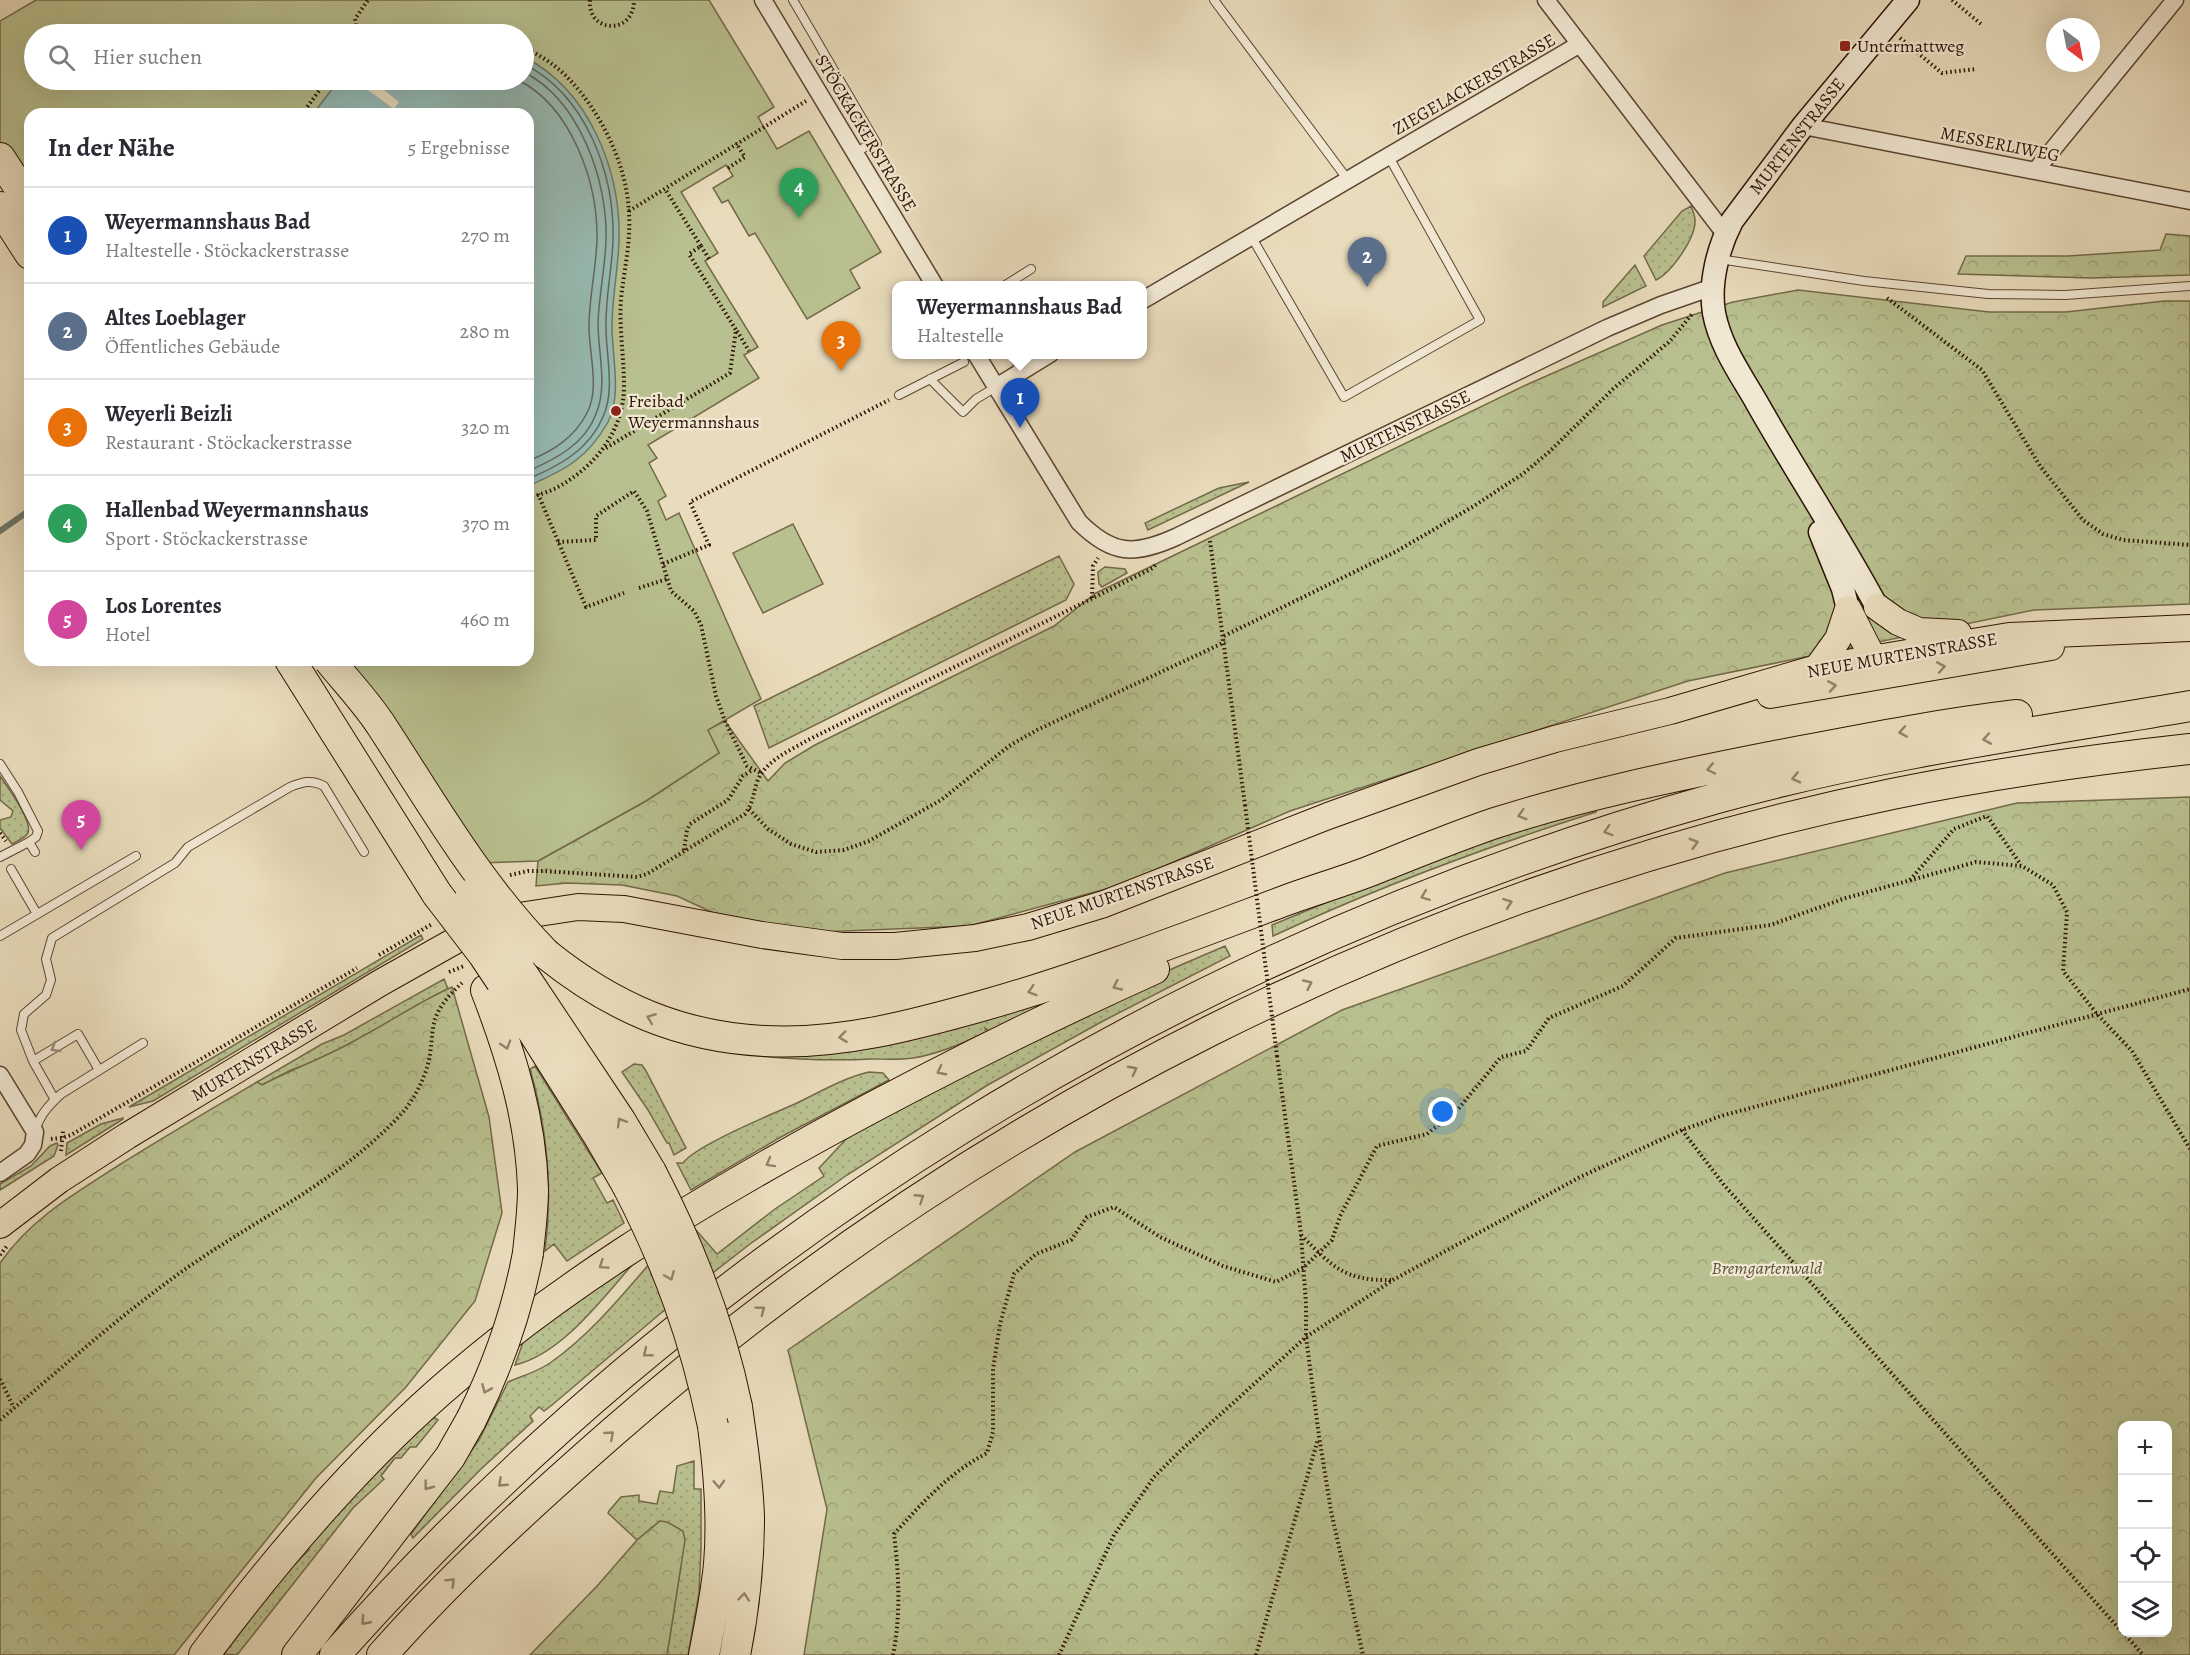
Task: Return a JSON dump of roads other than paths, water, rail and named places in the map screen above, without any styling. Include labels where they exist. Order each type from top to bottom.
[{"type":"highway","points":[[0,158],[24,195]]},
{"type":"highway","points":[[0,207],[24,245]]},
{"type":"highway","points":[[294,666],[448,898],[494,979],[620,1120],[639,1178],[654,1240],[685,1314],[704,1382],[713,1426],[721,1517],[719,1564],[713,1614],[704,1655]]},
{"type":"highway","points":[[297,1655],[450,1457],[471,1420],[504,1347],[520,1296],[528,1253],[533,1191],[529,1136],[518,1084],[503,1033],[494,979],[437,841],[332,666]]},
{"type":"highway","points":[[333,666],[379,722],[437,815],[487,887],[546,954],[570,973],[626,1007],[656,1020],[693,1031],[766,1041],[805,1041],[844,1037],[915,1024],[1056,983],[1173,944],[1441,843],[1549,807],[1704,771],[1973,720],[2066,709],[2190,700]]},
{"type":"highway","points":[[335,1655],[422,1561],[524,1462],[609,1386],[731,1287],[834,1211],[924,1151],[1064,1066],[1159,1016],[1258,967],[1407,902],[1508,864],[1636,822],[1764,786],[1868,762],[1994,738],[2190,706]]},
{"type":"highway","points":[[381,1655],[523,1510],[670,1382],[750,1318],[944,1182],[1034,1126],[1128,1073],[1224,1024],[1321,978],[1480,913],[1612,868],[1732,832],[1836,806],[1948,783],[2082,762],[2190,749]]},
{"type":"highway","points":[[204,1655],[307,1526],[396,1431],[483,1354],[603,1265],[754,1172],[956,1064],[1048,1018],[1287,911],[1361,874]]},
{"type":"highway","points":[[639,1178],[679,1229],[706,1295],[722,1343],[737,1407],[745,1462],[749,1516],[743,1609],[735,1655]]},
{"type":"highway","points":[[411,1655],[422,1638],[520,1542],[566,1473]]},
{"type":"highway","points":[[277,1655],[346,1593]]},
{"type":"main road","points":[[1877,607],[1898,622],[1919,631],[2009,636]]},
{"type":"main road","points":[[1877,607],[1884,633],[1880,664]]},
{"type":"main road","points":[[1848,609],[1880,664]]},
{"type":"main road","points":[[1817,668],[1838,639],[1848,609]]},
{"type":"main road","name":"NEUE MURTENSTRASSE","points":[[519,916],[578,907],[624,909],[771,937],[842,946],[904,946],[984,937],[1053,920],[1104,904],[1328,816],[1461,768],[1555,739],[1670,711],[2009,636],[2190,628]]},
{"type":"main road","name":"NEUE MURTENSTRASSE","points":[[1670,711],[1817,668],[1880,664],[2139,631]]},
{"type":"main road","name":"MURTENSTRASSE","points":[[0,1225],[59,1180],[127,1136],[380,983],[472,930],[519,916]]},
{"type":"street","name":"STÖCKACKERSTRASSE","points":[[763,0],[933,281]]},
{"type":"street","points":[[1546,0],[1725,234]]},
{"type":"street","name":"MURTENSTRASSE","points":[[1877,607],[1723,344],[1714,312],[1713,287],[1725,234],[1758,185],[1803,126],[1908,0]]},
{"type":"street","points":[[2036,170],[2175,0]]},
{"type":"street","name":"ZIEGELACKERSTRASSE","points":[[1147,298],[1580,44]]},
{"type":"street","name":"MESSERLIWEG","points":[[1803,126],[2190,201]]},
{"type":"street","name":"MURTENSTRASSE","points":[[996,387],[1079,522],[1097,538],[1114,548],[1135,550],[1156,546],[1176,537],[1607,328],[1661,305],[1713,287]]},
{"type":"street","points":[[971,359],[996,387],[1042,359]]},
{"type":"street","name":"MURTENSTRASSE","points":[[1798,474],[1843,589],[1848,609]]},
{"type":"street","points":[[0,1075],[34,1136],[30,1150],[22,1159],[0,1173]]},
{"type":"lane","points":[[793,0],[876,142],[855,153]]},
{"type":"lane","points":[[1214,0],[1348,180]]},
{"type":"lane","name":"ZIEGELACKERSTRASSE","points":[[1251,236],[1344,397],[1480,320],[1389,156]]},
{"type":"lane","points":[[1719,259],[1864,280],[1988,294],[2065,295],[2190,286]]},
{"type":"lane","points":[[1011,281],[1031,269]]},
{"type":"lane","points":[[899,395],[968,359]]},
{"type":"lane","points":[[1015,359],[1022,371]]},
{"type":"lane","points":[[930,379],[963,412],[976,399],[996,387]]},
{"type":"lane","points":[[294,666],[340,734],[365,765],[423,854]]},
{"type":"lane","points":[[0,764],[18,792],[38,831],[36,837],[29,842],[0,857]]},
{"type":"lane","points":[[55,1100],[33,1061],[21,1030],[24,1014],[46,994],[51,980],[46,959],[52,938],[175,863],[188,847],[290,787],[317,782],[328,792],[364,852]]},
{"type":"lane","points":[[29,842],[35,852]]},
{"type":"lane","points":[[0,936],[38,914],[61,896],[136,856]]},
{"type":"lane","points":[[11,869],[38,914]]},
{"type":"lane","points":[[448,898],[472,930]]},
{"type":"lane","points":[[33,1061],[78,1034],[99,1070]]},
{"type":"lane","points":[[34,1136],[39,1118],[55,1100],[142,1043]]},
{"type":"water","points":[[534,63],[547,71],[567,90],[597,135],[607,160],[618,214],[619,241],[612,316],[615,400],[608,422],[584,454],[564,468],[534,483],[534,108],[318,108],[331,90],[534,90]]},
{"type":"waterway","points":[[0,531],[24,514]]},
{"type":"place","name":"Untermattweg","points":[[1845,46]]},
{"type":"place","name":"Hallenbad Weyermannshaus","points":[[799,218]]},
{"type":"place","name":"Altes Loeblager","points":[[1367,287]]},
{"type":"place","name":"Weyerli Beizli","points":[[841,371]]},
{"type":"place","name":"Freibad Weyermannshaus","points":[[616,411]]},
{"type":"place","name":"Weyermannshaus Bad","points":[[1020,428]]},
{"type":"place","name":"Los Lorentes","points":[[81,850]]},
{"type":"park label","name":"Bremgartenwald","points":[[1767,1268]]}]
